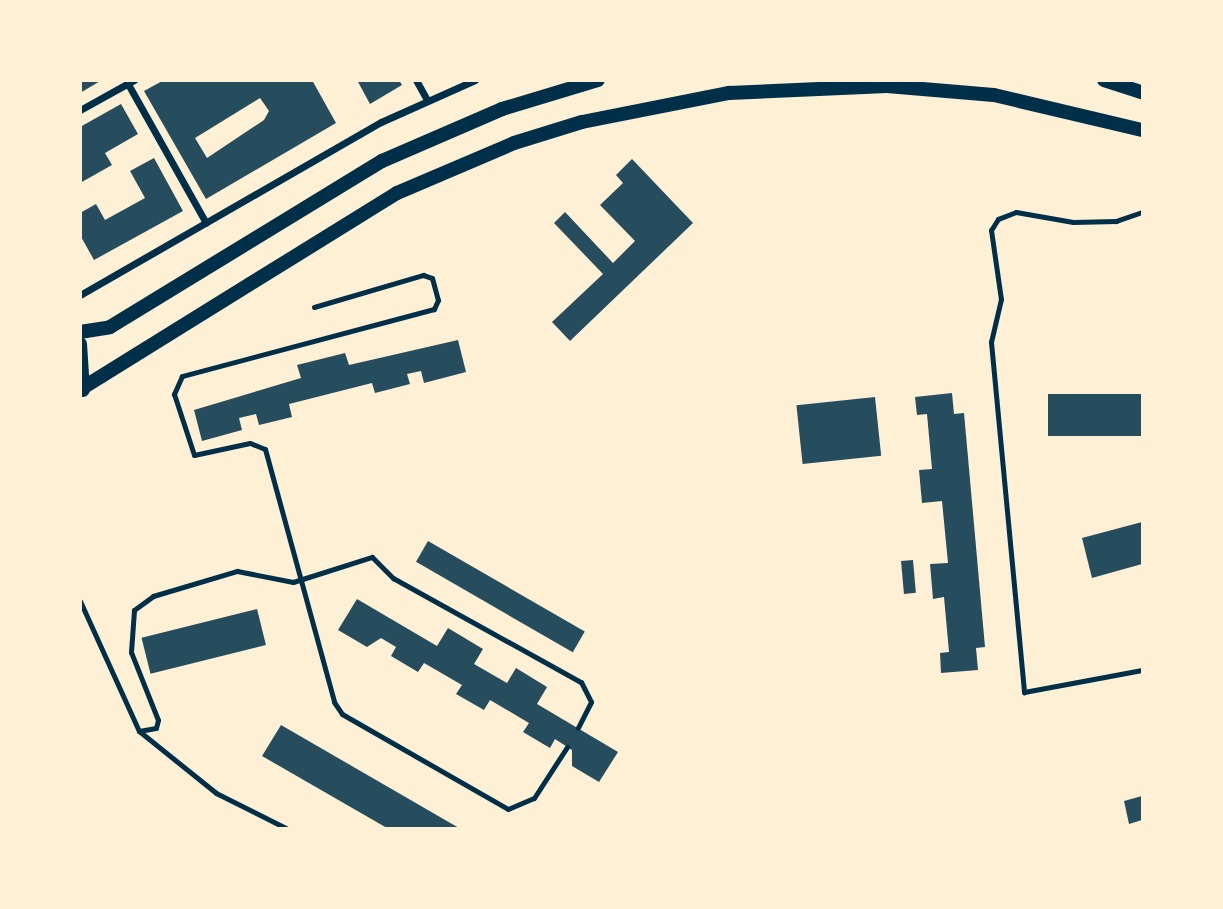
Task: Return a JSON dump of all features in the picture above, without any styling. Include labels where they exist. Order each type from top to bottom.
[{"type":"main road","points":[[80,332],[110,327],[382,161],[502,109],[598,80]]},
{"type":"main road","points":[[1104,80],[1143,92]]},
{"type":"main road","points":[[80,344],[82,392],[397,193],[514,143],[594,119],[729,93],[887,86],[994,95],[1143,130]]},
{"type":"street","points":[[416,80],[426,98]]},
{"type":"street","points":[[80,297],[99,289],[206,223],[426,98],[475,80]]},
{"type":"street","points":[[80,110],[131,82],[206,223]]},
{"type":"lane","points":[[1143,212],[1116,221],[1073,222],[1016,212],[998,219],[991,230],[1002,299],[991,342],[1024,692],[1143,670]]},
{"type":"lane","points":[[314,307],[423,275],[432,278],[438,300],[434,309],[182,376],[174,394],[194,455],[250,443],[265,449],[300,581],[341,713],[508,809],[534,798],[567,747]]},
{"type":"lane","points":[[139,731],[156,728],[158,720],[131,652],[134,610],[153,596],[237,571],[300,581],[359,559],[377,559],[393,578],[581,682],[591,702],[578,729]]},
{"type":"lane","points":[[80,601],[139,731],[216,793],[286,828]]},
{"type":"building","points":[[80,80],[102,80],[80,93]]},
{"type":"building","points":[[164,80],[312,80],[336,123],[206,199],[144,91]],"holes":[[[260,98],[269,111],[264,120],[207,158],[195,138]]]},
{"type":"building","points":[[357,80],[399,80],[402,85],[370,104]]},
{"type":"building","points":[[121,104],[138,134],[105,153],[112,165],[80,183],[80,127]]},
{"type":"building","points":[[154,158],[183,211],[94,260],[80,235],[80,213],[96,204],[105,220],[145,198],[130,171]]},
{"type":"building","points":[[632,159],[693,223],[570,341],[552,322],[603,274],[554,223],[565,212],[613,263],[635,241],[600,205],[623,183],[616,175]]},
{"type":"building","points":[[458,340],[466,372],[424,383],[421,371],[407,374],[410,384],[375,393],[372,383],[289,404],[292,417],[259,425],[256,414],[239,418],[242,430],[202,441],[194,410],[301,378],[297,365],[345,353],[349,365]]},
{"type":"building","points":[[952,393],[954,414],[964,413],[985,647],[976,648],[978,670],[941,673],[940,653],[949,652],[944,597],[933,599],[930,564],[948,563],[942,501],[922,503],[919,470],[932,469],[927,414],[917,415],[915,397]]},
{"type":"building","points":[[1048,394],[1142,394],[1142,436],[1048,436]]},
{"type":"building","points":[[875,397],[881,456],[803,464],[796,405]]},
{"type":"building","points":[[1142,522],[1142,564],[1092,578],[1082,538]]},
{"type":"building","points":[[428,541],[585,632],[573,652],[416,562]]},
{"type":"building","points":[[913,560],[916,593],[904,594],[901,561]]},
{"type":"building","points":[[357,599],[437,646],[448,628],[483,649],[474,664],[507,683],[516,668],[547,687],[537,704],[618,752],[599,782],[572,766],[572,750],[555,739],[550,748],[523,732],[529,723],[490,700],[484,710],[456,694],[462,685],[424,663],[418,672],[391,656],[396,647],[381,638],[367,647],[338,630]]},
{"type":"building","points":[[257,609],[266,645],[150,674],[142,638]]},
{"type":"building","points":[[281,725],[459,828],[387,828],[262,756]]},
{"type":"building","points":[[1142,796],[1142,820],[1129,824],[1124,801]]}]
